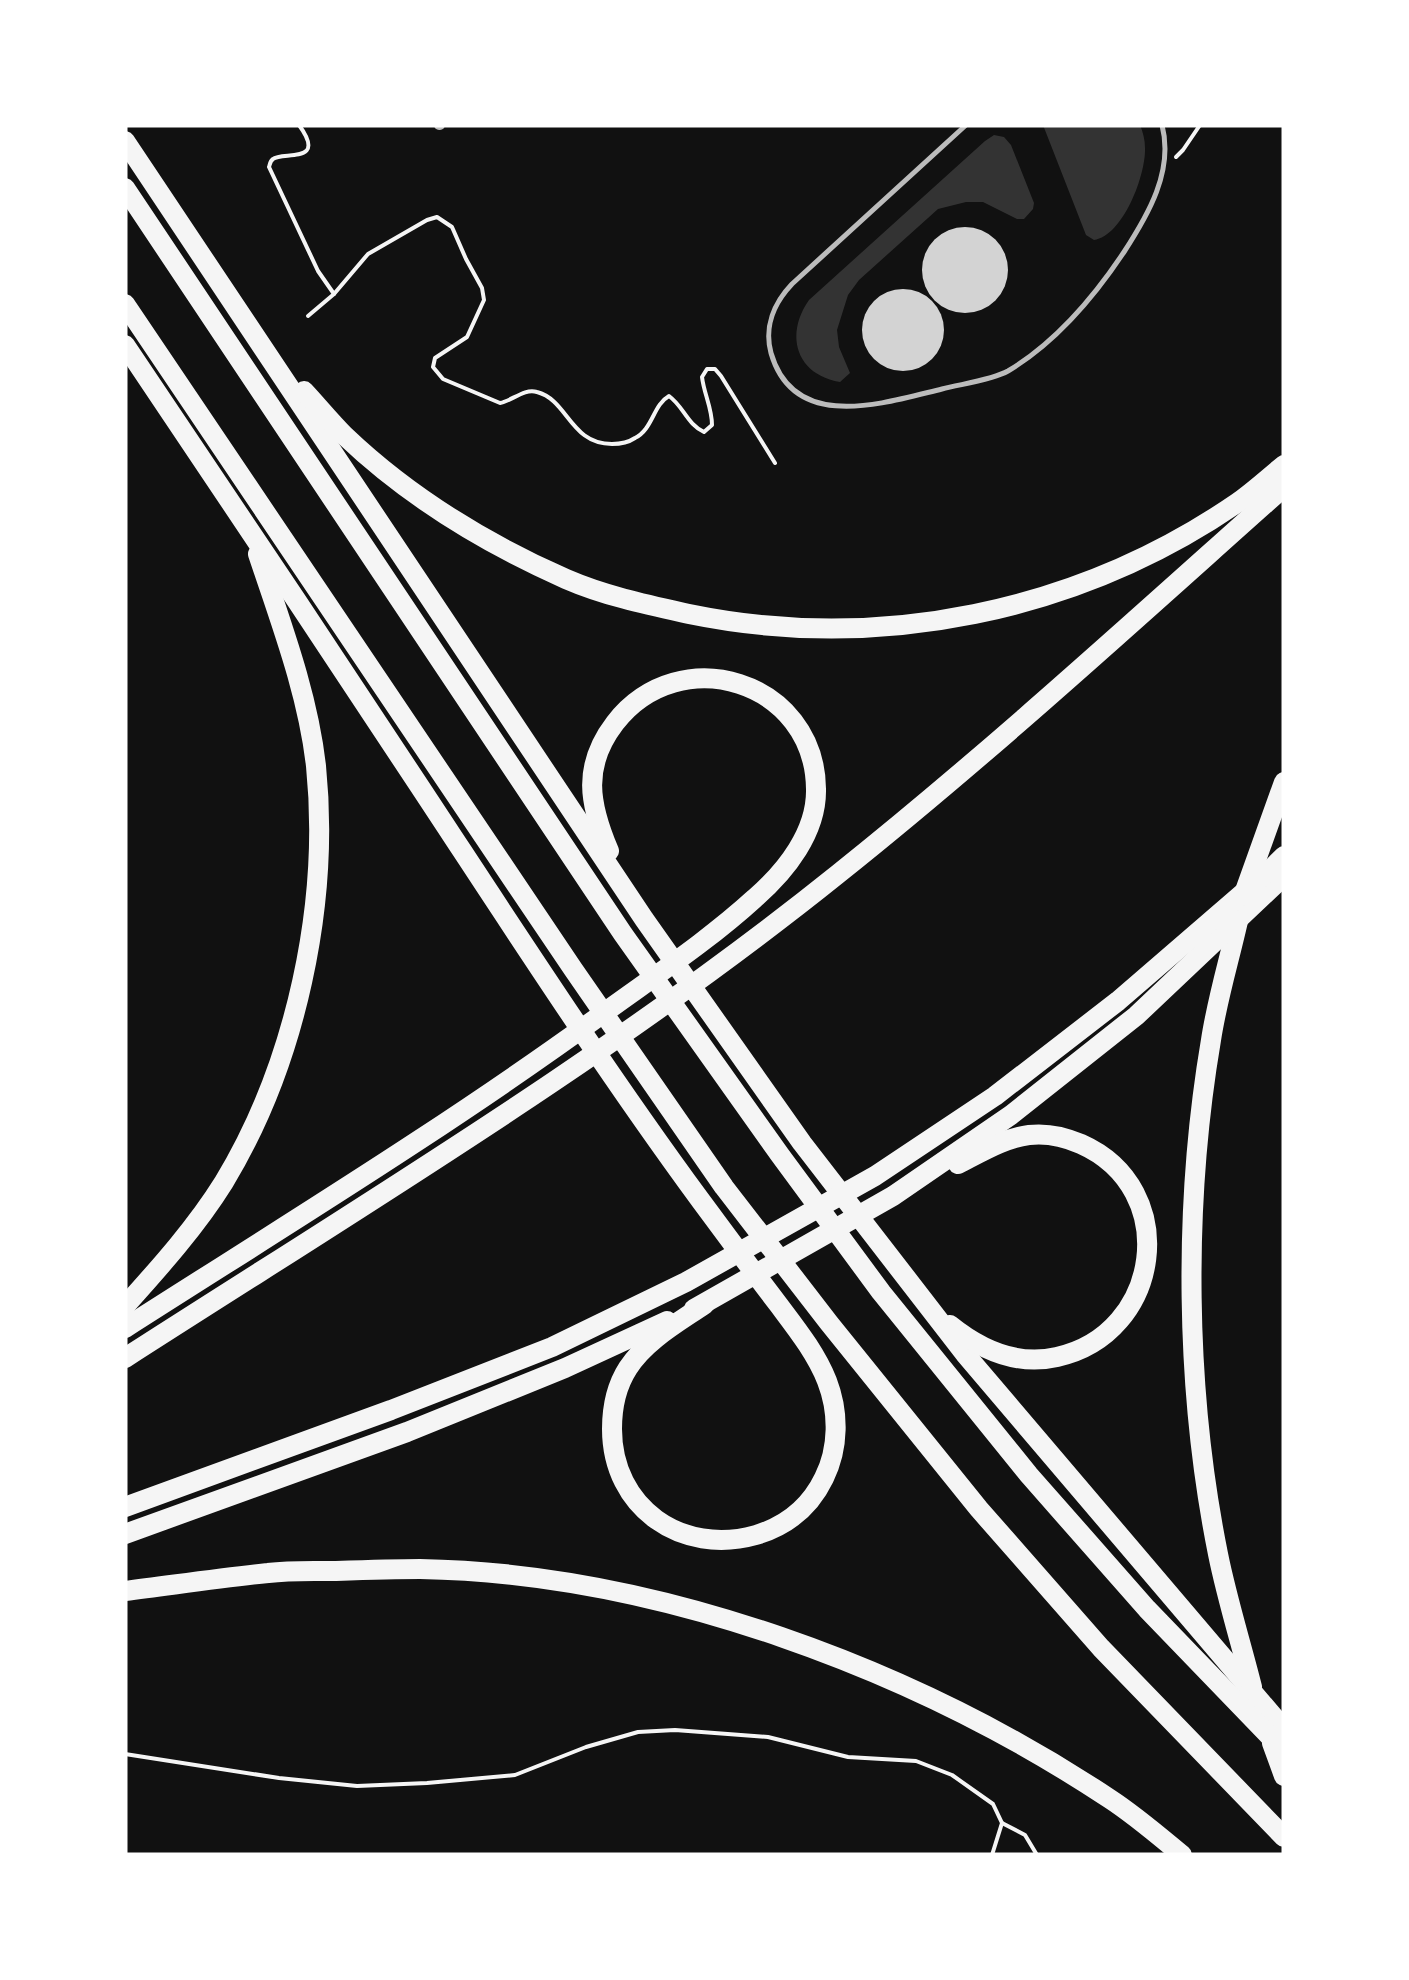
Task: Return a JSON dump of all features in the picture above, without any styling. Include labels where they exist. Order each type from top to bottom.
[{"type":"highway","points":[[125,140],[629,896],[802,1143],[924,1304],[1284,1729]]},
{"type":"highway","points":[[125,188],[623,934],[880,1292],[1121,1580],[1284,1751]]},
{"type":"highway","points":[[232,300],[300,387],[346,436],[420,497],[494,543],[568,580],[644,604],[722,620],[796,628],[877,628],[960,618],[1027,603],[1110,574],[1179,539],[1238,502],[1284,465]]},
{"type":"highway","points":[[125,304],[724,1187],[979,1509],[1102,1648],[1281,1834]]},
{"type":"highway","points":[[125,345],[551,985],[700,1200],[803,1338],[828,1382],[836,1427],[834,1449],[817,1491],[785,1523],[734,1541],[688,1536],[650,1515],[622,1478],[616,1461],[612,1424],[628,1369],[639,1354],[705,1304]]},
{"type":"highway","points":[[125,1358],[562,1076],[738,950],[838,874],[1021,720],[1284,487]]},
{"type":"highway","points":[[125,1306],[173,1253],[224,1181],[261,1109],[293,1022],[311,938],[319,852],[316,765],[300,689],[250,528]]},
{"type":"highway","points":[[125,1328],[549,1054],[716,932],[767,887],[806,832],[816,790],[812,761],[799,730],[777,705],[757,691],[719,678],[697,678],[658,687],[638,698],[601,744],[591,786],[600,830],[629,896]]},
{"type":"highway","points":[[1284,782],[1248,879],[1211,1038],[1195,1170],[1192,1316],[1198,1428],[1218,1555],[1253,1691],[1284,1776]]},
{"type":"highway","points":[[125,1507],[552,1347],[686,1282],[790,1224],[875,1176],[995,1096],[1118,1001],[1284,856]]},
{"type":"highway","points":[[893,1196],[1011,1115],[1136,1016],[1284,876]]},
{"type":"highway","points":[[125,1534],[408,1432],[565,1368],[705,1304],[893,1196],[1014,1138],[1052,1136],[1089,1148],[1120,1172],[1138,1200],[1148,1240],[1142,1282],[1133,1303],[1105,1336],[1088,1347],[1048,1359],[1004,1356],[959,1332],[924,1304]]},
{"type":"highway","points":[[125,1592],[272,1572],[420,1569],[489,1573],[630,1595],[777,1635],[889,1678],[1019,1743],[1112,1800],[1182,1855]]},
{"type":"lane","points":[[966,125],[792,284],[776,305],[769,332],[770,348],[782,378],[806,399],[832,406],[874,404],[1005,373],[1038,348],[1097,290],[1141,226],[1154,198],[1164,160],[1162,125]]},
{"type":"path","points":[[299,125],[307,136],[308,146],[303,154],[295,158],[279,156],[268,167],[318,271],[334,294]]},
{"type":"path","points":[[1164,160],[1179,155],[1200,125]]},
{"type":"path","points":[[308,316],[334,294],[368,254],[437,217],[452,227],[484,300],[467,336],[435,358],[433,367],[443,379],[500,403],[526,392],[537,392],[550,399],[584,436],[610,444],[637,438],[648,427],[662,400],[669,396],[693,427],[704,432],[712,424],[712,412],[702,377],[707,370],[714,369],[775,463]]},
{"type":"path","points":[[125,1754],[357,1786],[515,1775],[586,1747],[638,1732],[674,1730],[768,1738],[848,1757],[916,1761],[952,1775],[993,1804],[1002,1823],[1025,1835],[1037,1855]]},
{"type":"path","points":[[992,1855],[1002,1823]]},
{"type":"shaded area","points":[[1043,125],[1140,125],[1145,148],[1142,173],[1131,203],[1105,236],[1094,240],[1086,235]]},
{"type":"shaded area","points":[[994,135],[1004,137],[1011,145],[1033,209],[1024,219],[1017,219],[983,202],[938,209],[859,280],[848,295],[837,330],[839,347],[850,373],[840,382],[813,371],[804,362],[796,339],[797,326],[809,300]]},
{"type":"building","points":[[965,227],[995,240],[1008,270],[995,300],[965,313],[935,300],[922,270],[935,240]]},
{"type":"building","points":[[903,289],[919,292],[932,301],[941,314],[941,346],[932,359],[919,368],[903,371],[887,368],[874,359],[865,346],[862,330],[865,314],[874,301],[887,292]]}]
